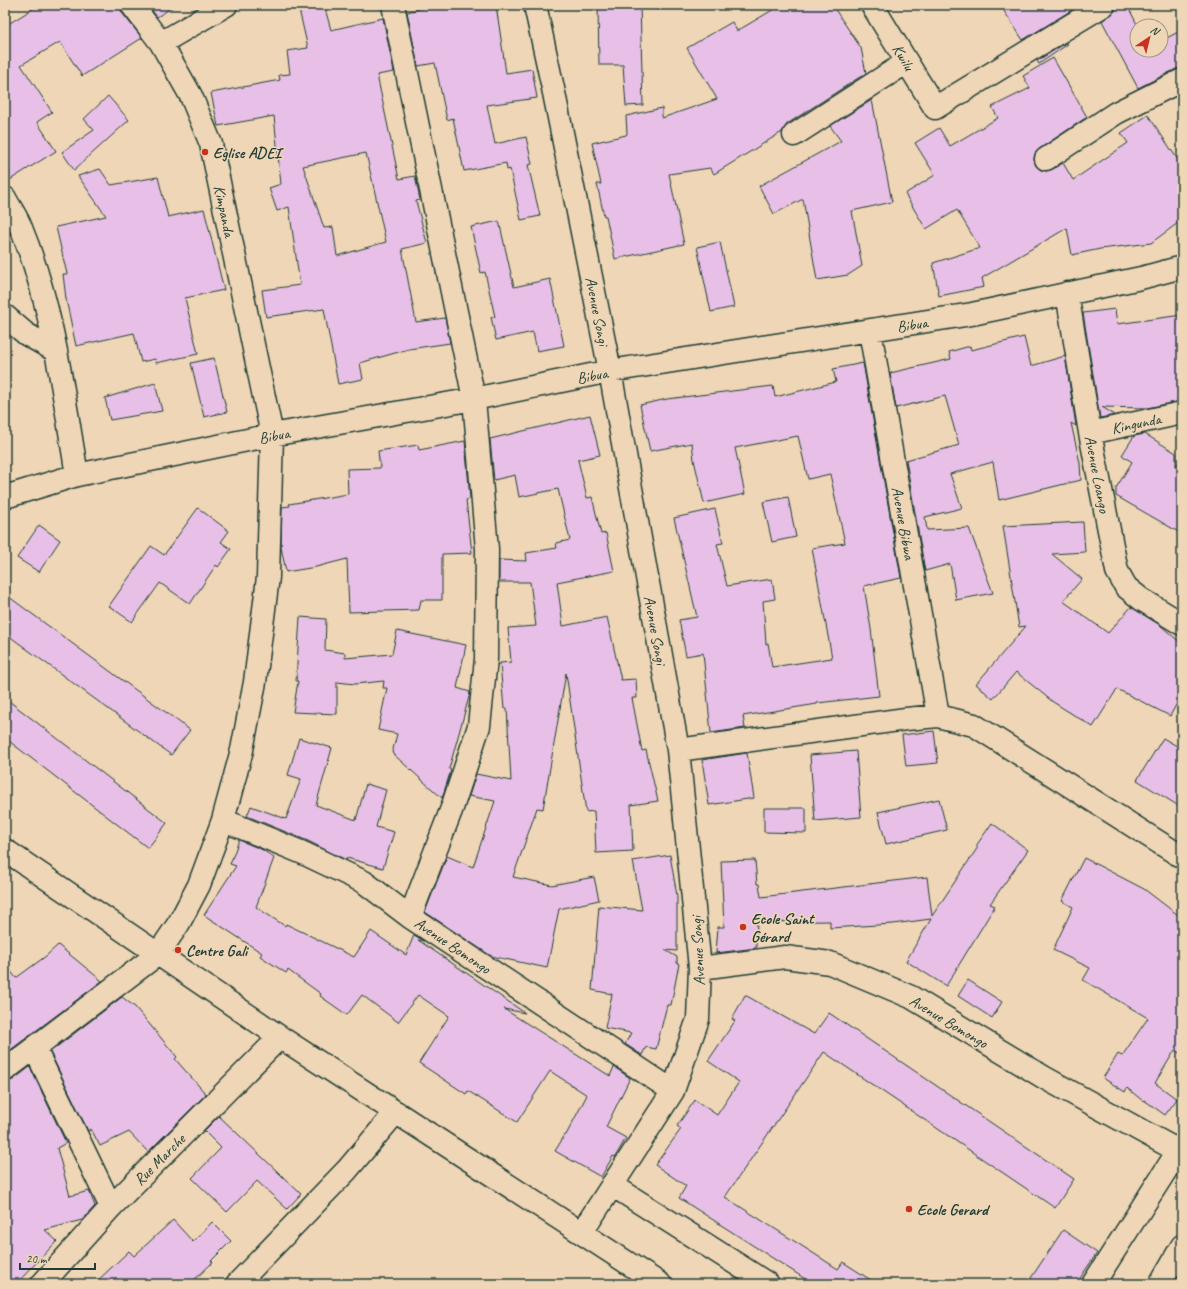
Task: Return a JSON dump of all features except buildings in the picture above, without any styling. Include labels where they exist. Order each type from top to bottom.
[{"type":"street","name":"Kimpanda","points":[[5,1070],[35,1049],[158,954],[179,923],[199,885],[223,820],[242,750],[255,682],[268,576],[272,435],[211,144],[191,96],[161,43],[132,5]]},
{"type":"street","points":[[161,43],[226,5]]},
{"type":"street","points":[[393,5],[474,399],[487,549],[486,659],[479,726],[452,808],[410,917]]},
{"type":"street","name":"Avenue Songi","points":[[535,5],[610,371],[678,750],[700,968],[698,1019],[673,1091],[582,1232]]},
{"type":"street","name":"Kwilu","points":[[872,5],[935,108],[1104,5]]},
{"type":"street","points":[[794,135],[907,62]]},
{"type":"street","points":[[1046,159],[1116,113],[1182,80]]},
{"type":"street","points":[[5,198],[20,227],[40,280],[56,352],[77,475]]},
{"type":"street","name":"Bibua","points":[[5,497],[77,475],[272,435],[474,399],[610,371],[972,314],[1142,278],[1182,267]]},
{"type":"street","name":"Avenue Loango","points":[[1067,293],[1090,433],[1117,571],[1126,587],[1182,624]]},
{"type":"street","points":[[5,316],[26,334],[56,352]]},
{"type":"street","name":"Avenue Bibwa","points":[[870,331],[938,716]]},
{"type":"street","name":"Kingunda","points":[[1090,433],[1182,412]]},
{"type":"street","points":[[678,750],[906,718],[938,716],[974,725],[1182,857]]},
{"type":"street","name":"Avenue Bomongo","points":[[223,820],[303,853],[364,882],[410,917],[673,1091]]},
{"type":"street","points":[[5,850],[280,1037],[660,1284]]},
{"type":"street","name":"Avenue Bomongo","points":[[700,968],[785,957],[830,963],[911,997],[1045,1078],[1181,1150]]},
{"type":"street","name":"Rue Marche","points":[[42,1284],[111,1207],[280,1037]]},
{"type":"street","points":[[35,1049],[111,1207]]},
{"type":"street","points":[[236,1284],[347,1170],[396,1112]]},
{"type":"street","points":[[1093,1284],[1181,1150]]},
{"type":"street","points":[[612,1185],[768,1284]]},
{"type":"street","points":[[1160,1284],[1182,1246]]},
{"type":"place","name":"Eglise ADEI","points":[[205,152]]},
{"type":"place","name":"Ecole Saint Gérard","points":[[743,927]]},
{"type":"place","name":"Centre Gali","points":[[178,950]]},
{"type":"place","name":"Ecole Gerard","points":[[909,1209]]}]
